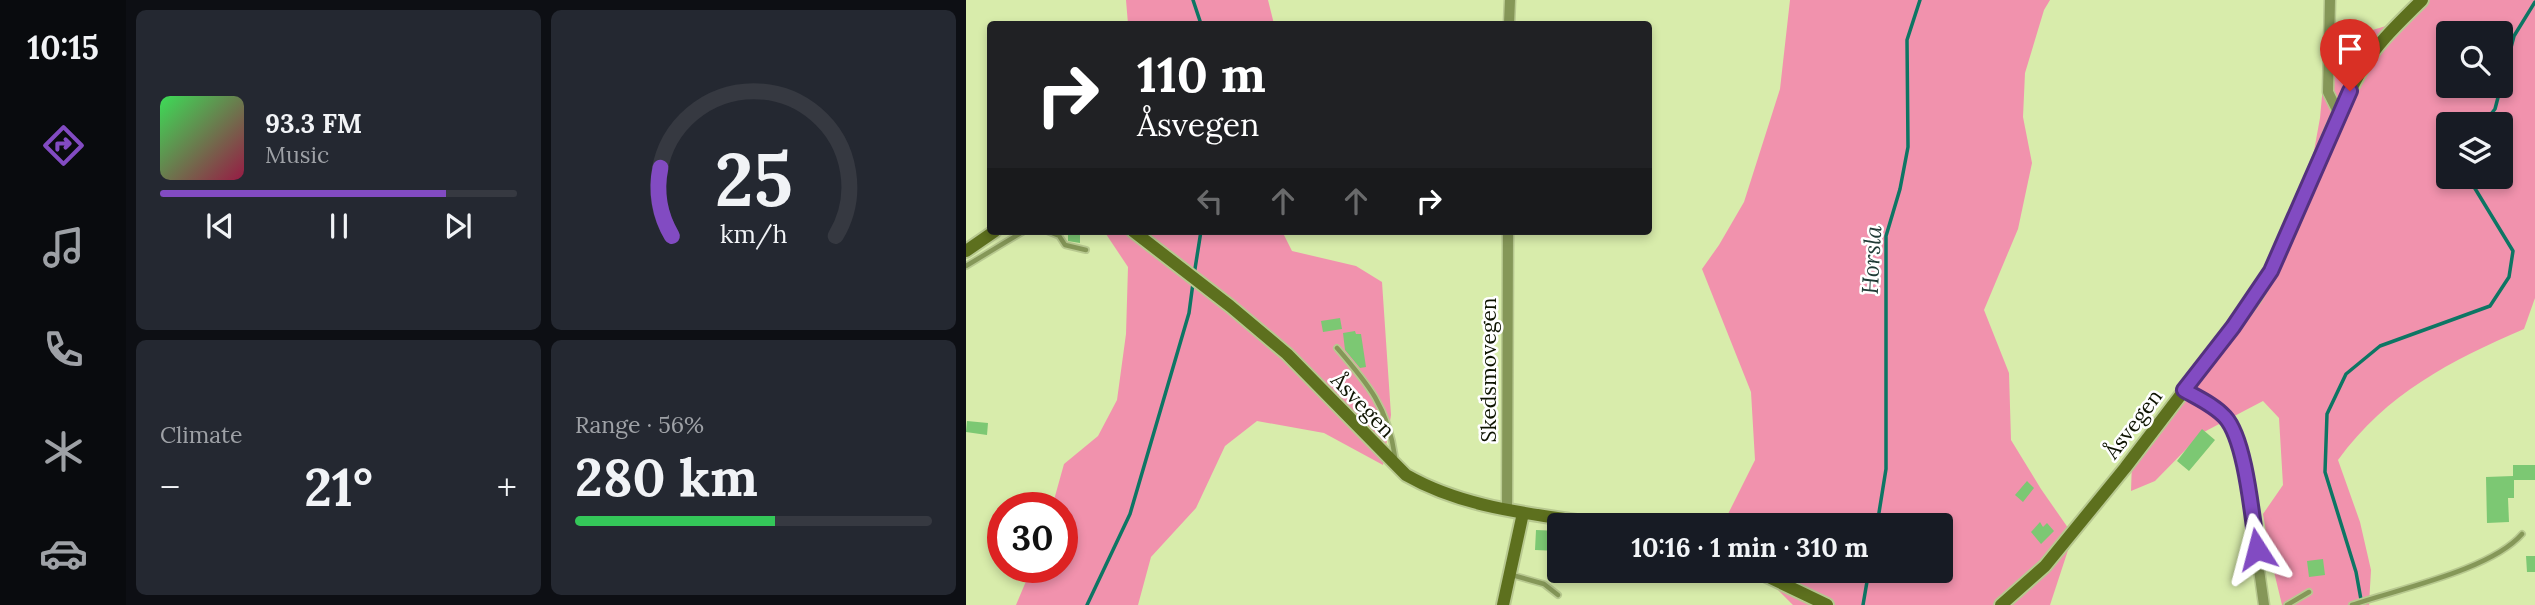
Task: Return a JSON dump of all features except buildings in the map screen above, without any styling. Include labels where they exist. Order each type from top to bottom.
[{"type":"main road","name":"Åsvegen","points":[[2001,605],[2045,566],[2117,478],[2233,327],[2271,271],[2339,114],[2362,68],[2381,42],[2422,0]]},
{"type":"main road","points":[[966,251],[990,235]]},
{"type":"main road","name":"Åsvegen","points":[[1138,235],[1287,354],[1406,475],[1457,498],[1547,517]]},
{"type":"main road","points":[[1503,605],[1523,513]]},
{"type":"main road","points":[[1781,583],[1827,605]]},
{"type":"street","points":[[1509,21],[1510,0]]},
{"type":"street","points":[[2330,0],[2328,92],[2339,114]]},
{"type":"street","name":"Skedsmovegen","points":[[1507,510],[1508,235]]},
{"type":"street","points":[[2184,390],[2214,407],[2232,427],[2246,478],[2264,605]]},
{"type":"lane","points":[[966,266],[1017,235]]},
{"type":"lane","points":[[1058,235],[1065,245],[1086,250]]},
{"type":"lane","points":[[1337,348],[1382,406],[1395,465]]},
{"type":"lane","points":[[2352,605],[2479,562],[2505,550],[2522,534]]},
{"type":"lane","points":[[1511,574],[1544,583],[1558,594]]},
{"type":"lane","points":[[2287,605],[2308,592]]},
{"type":"shaded area","points":[[1126,0],[1268,0],[1273,21],[1128,21]]},
{"type":"shaded area","points":[[1790,0],[2050,0],[2044,10],[2025,73],[2023,117],[2032,163],[2018,229],[1984,310],[2009,373],[2011,440],[2073,535],[2050,605],[1793,605],[1771,583],[1953,583],[1953,513],[1728,513],[1755,460],[1751,392],[1702,269],[1744,202],[1780,89]]},
{"type":"shaded area","points":[[2427,0],[2535,0],[2535,298],[2524,329],[2422,381],[2377,416],[2338,460],[2360,522],[2371,570],[2369,605],[2282,605],[2263,514],[2283,485],[2279,418],[2263,401],[2202,433],[2155,481],[2131,491],[2132,461],[2253,307],[2308,184],[2320,118],[2326,53],[2349,37],[2396,23]]},
{"type":"shaded area","points":[[1107,235],[1284,235],[1292,251],[1356,266],[1382,282],[1391,415],[1383,465],[1324,433],[1257,421],[1225,446],[1196,508],[1151,557],[1138,605],[1016,605],[1025,583],[1078,583],[1078,492],[1056,492],[1064,464],[1098,436],[1117,400],[1126,334],[1128,267]]},
{"type":"waterway","points":[[1193,0],[1200,21]]},
{"type":"waterway","name":"Horsla","points":[[1879,513],[1886,469],[1886,236],[1900,189],[1908,147],[1907,40],[1920,0]]},
{"type":"waterway","points":[[2493,112],[2514,36],[2535,2]]},
{"type":"waterway","points":[[2362,605],[2356,572],[2325,472],[2327,414],[2346,374],[2380,346],[2490,306],[2509,277],[2513,251],[2475,189]]},
{"type":"waterway","points":[[1194,275],[1200,235]]},
{"type":"waterway","points":[[1087,605],[1130,514],[1189,313],[1193,283]]},
{"type":"waterway","name":"Horsla","points":[[1863,605],[1867,583]]},
{"type":"route","points":[[2257,549],[2246,478],[2232,427],[2214,407],[2184,390],[2254,299],[2271,271],[2350,91]]}]
